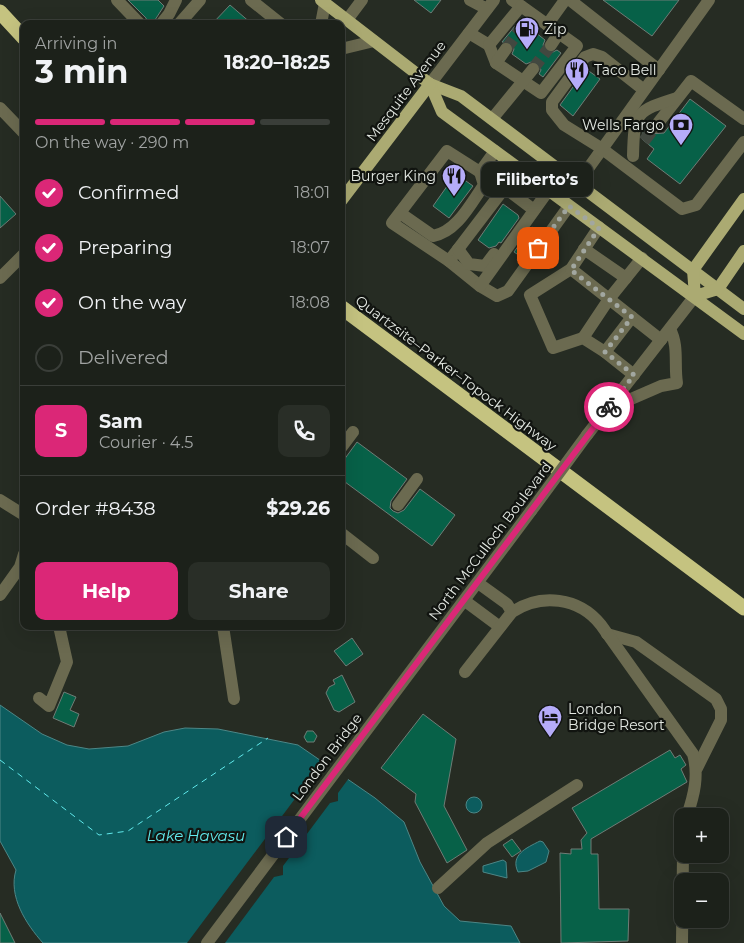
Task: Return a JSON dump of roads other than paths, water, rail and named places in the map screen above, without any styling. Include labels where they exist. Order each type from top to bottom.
[{"type":"highway","points":[[0,12],[20,34]]},
{"type":"highway","name":"Quartzsite–Parker–Topock Highway","points":[[345,310],[744,608]]},
{"type":"main road","points":[[323,1],[430,84],[461,96],[744,309]]},
{"type":"main road","points":[[430,84],[442,112],[548,191],[695,296],[744,334]]},
{"type":"main road","name":"Mesquite Avenue","points":[[345,196],[430,84]]},
{"type":"main road","points":[[695,296],[693,270],[744,199]]},
{"type":"main road","points":[[695,296],[718,289],[744,252]]},
{"type":"street","points":[[117,0],[136,20]]},
{"type":"street","points":[[164,20],[176,0]]},
{"type":"street","points":[[182,20],[200,0]]},
{"type":"street","points":[[251,0],[275,20]]},
{"type":"street","points":[[347,20],[362,0]]},
{"type":"street","points":[[470,0],[490,4]]},
{"type":"street","points":[[547,25],[566,0]]},
{"type":"street","points":[[570,0],[659,70]]},
{"type":"street","points":[[577,184],[601,148],[710,0]]},
{"type":"street","points":[[322,20],[323,1]]},
{"type":"street","points":[[469,33],[489,45],[496,63],[541,93],[577,46],[547,25],[528,19],[516,3],[489,45]]},
{"type":"street","name":"Mesquite Avenue","points":[[430,84],[490,4]]},
{"type":"street","points":[[551,45],[559,33]]},
{"type":"street","points":[[345,48],[374,41]]},
{"type":"street","points":[[496,63],[506,49]]},
{"type":"street","points":[[644,90],[602,57],[593,54],[585,57],[552,102],[552,110],[564,125],[601,148],[629,161],[682,209],[696,206],[744,142]]},
{"type":"street","points":[[492,119],[533,69]]},
{"type":"street","points":[[655,127],[691,81],[744,118]]},
{"type":"street","points":[[629,161],[634,125],[648,107],[677,98]]},
{"type":"street","points":[[0,108],[20,129]]},
{"type":"street","points":[[629,161],[644,141]]},
{"type":"street","points":[[400,213],[433,236],[442,234],[451,229],[484,185],[480,172],[447,151],[392,223],[497,296],[508,291],[569,206]]},
{"type":"street","points":[[480,172],[494,151]]},
{"type":"street","points":[[449,261],[519,169]]},
{"type":"street","points":[[505,188],[532,208]]},
{"type":"street","points":[[458,249],[469,264],[485,266],[548,191]]},
{"type":"street","points":[[480,286],[532,208]]},
{"type":"street","points":[[599,228],[571,270],[530,295],[553,348],[583,338],[609,299],[642,258]]},
{"type":"street","points":[[584,249],[626,278]]},
{"type":"street","points":[[0,278],[20,258]]},
{"type":"street","points":[[571,270],[661,340]]},
{"type":"street","name":"North McCulloch Boulevard","points":[[400,685],[695,296]]},
{"type":"street","points":[[605,352],[632,317]]},
{"type":"street","points":[[607,410],[661,386],[677,383],[674,367],[676,348],[670,329]]},
{"type":"street","points":[[583,338],[605,352],[634,375]]},
{"type":"street","points":[[345,443],[353,432]]},
{"type":"street","points":[[398,505],[417,479]]},
{"type":"street","points":[[0,500],[20,512]]},
{"type":"street","points":[[345,536],[374,558]]},
{"type":"street","points":[[0,595],[20,567]]},
{"type":"street","points":[[478,583],[508,604],[512,612]]},
{"type":"street","points":[[465,601],[500,626]]},
{"type":"street","points":[[465,672],[512,612],[535,601],[569,603],[591,614],[694,754],[697,768],[695,792],[690,808]]},
{"type":"street","points":[[39,698],[49,706],[67,662],[60,630]]},
{"type":"street","points":[[224,630],[234,699]]},
{"type":"street","points":[[607,634],[636,642],[716,699],[722,709],[721,720],[697,768]]},
{"type":"street","name":"London Bridge","points":[[206,943],[400,685]]},
{"type":"street","points":[[438,888],[486,843],[577,785]]},
{"type":"street","points":[[682,943],[683,863]]},
{"type":"water","name":"Lake Havasu","points":[[0,705],[42,734],[67,745],[89,749],[128,746],[164,732],[185,728],[218,729],[298,745],[375,798],[404,822],[420,862],[444,906],[460,921],[511,926],[520,943],[43,943],[30,927],[20,909],[14,890],[16,870],[0,841]]},
{"type":"water","points":[[474,797],[480,799],[482,805],[480,811],[474,813],[468,811],[466,805],[468,799]]},
{"type":"water","points":[[540,841],[543,842],[549,851],[546,862],[528,871],[518,872],[516,861],[518,857],[525,849]]},
{"type":"water","points":[[503,860],[506,862],[507,878],[483,872],[483,866]]},
{"type":"tunnel","points":[[506,49],[524,24]]},
{"type":"tunnel","points":[[533,69],[551,45]]},
{"type":"tunnel","points":[[644,141],[655,127]]},
{"type":"place","name":"Zip","points":[[527,50]]},
{"type":"place","name":"Taco Bell","points":[[577,91]]},
{"type":"place","name":"Wells Fargo","points":[[681,146]]},
{"type":"place","name":"Burger King","points":[[454,197]]},
{"type":"place","name":"Filiberto’s","points":[[538,248]]},
{"type":"place","name":"London Bridge Resort","points":[[550,738]]}]
